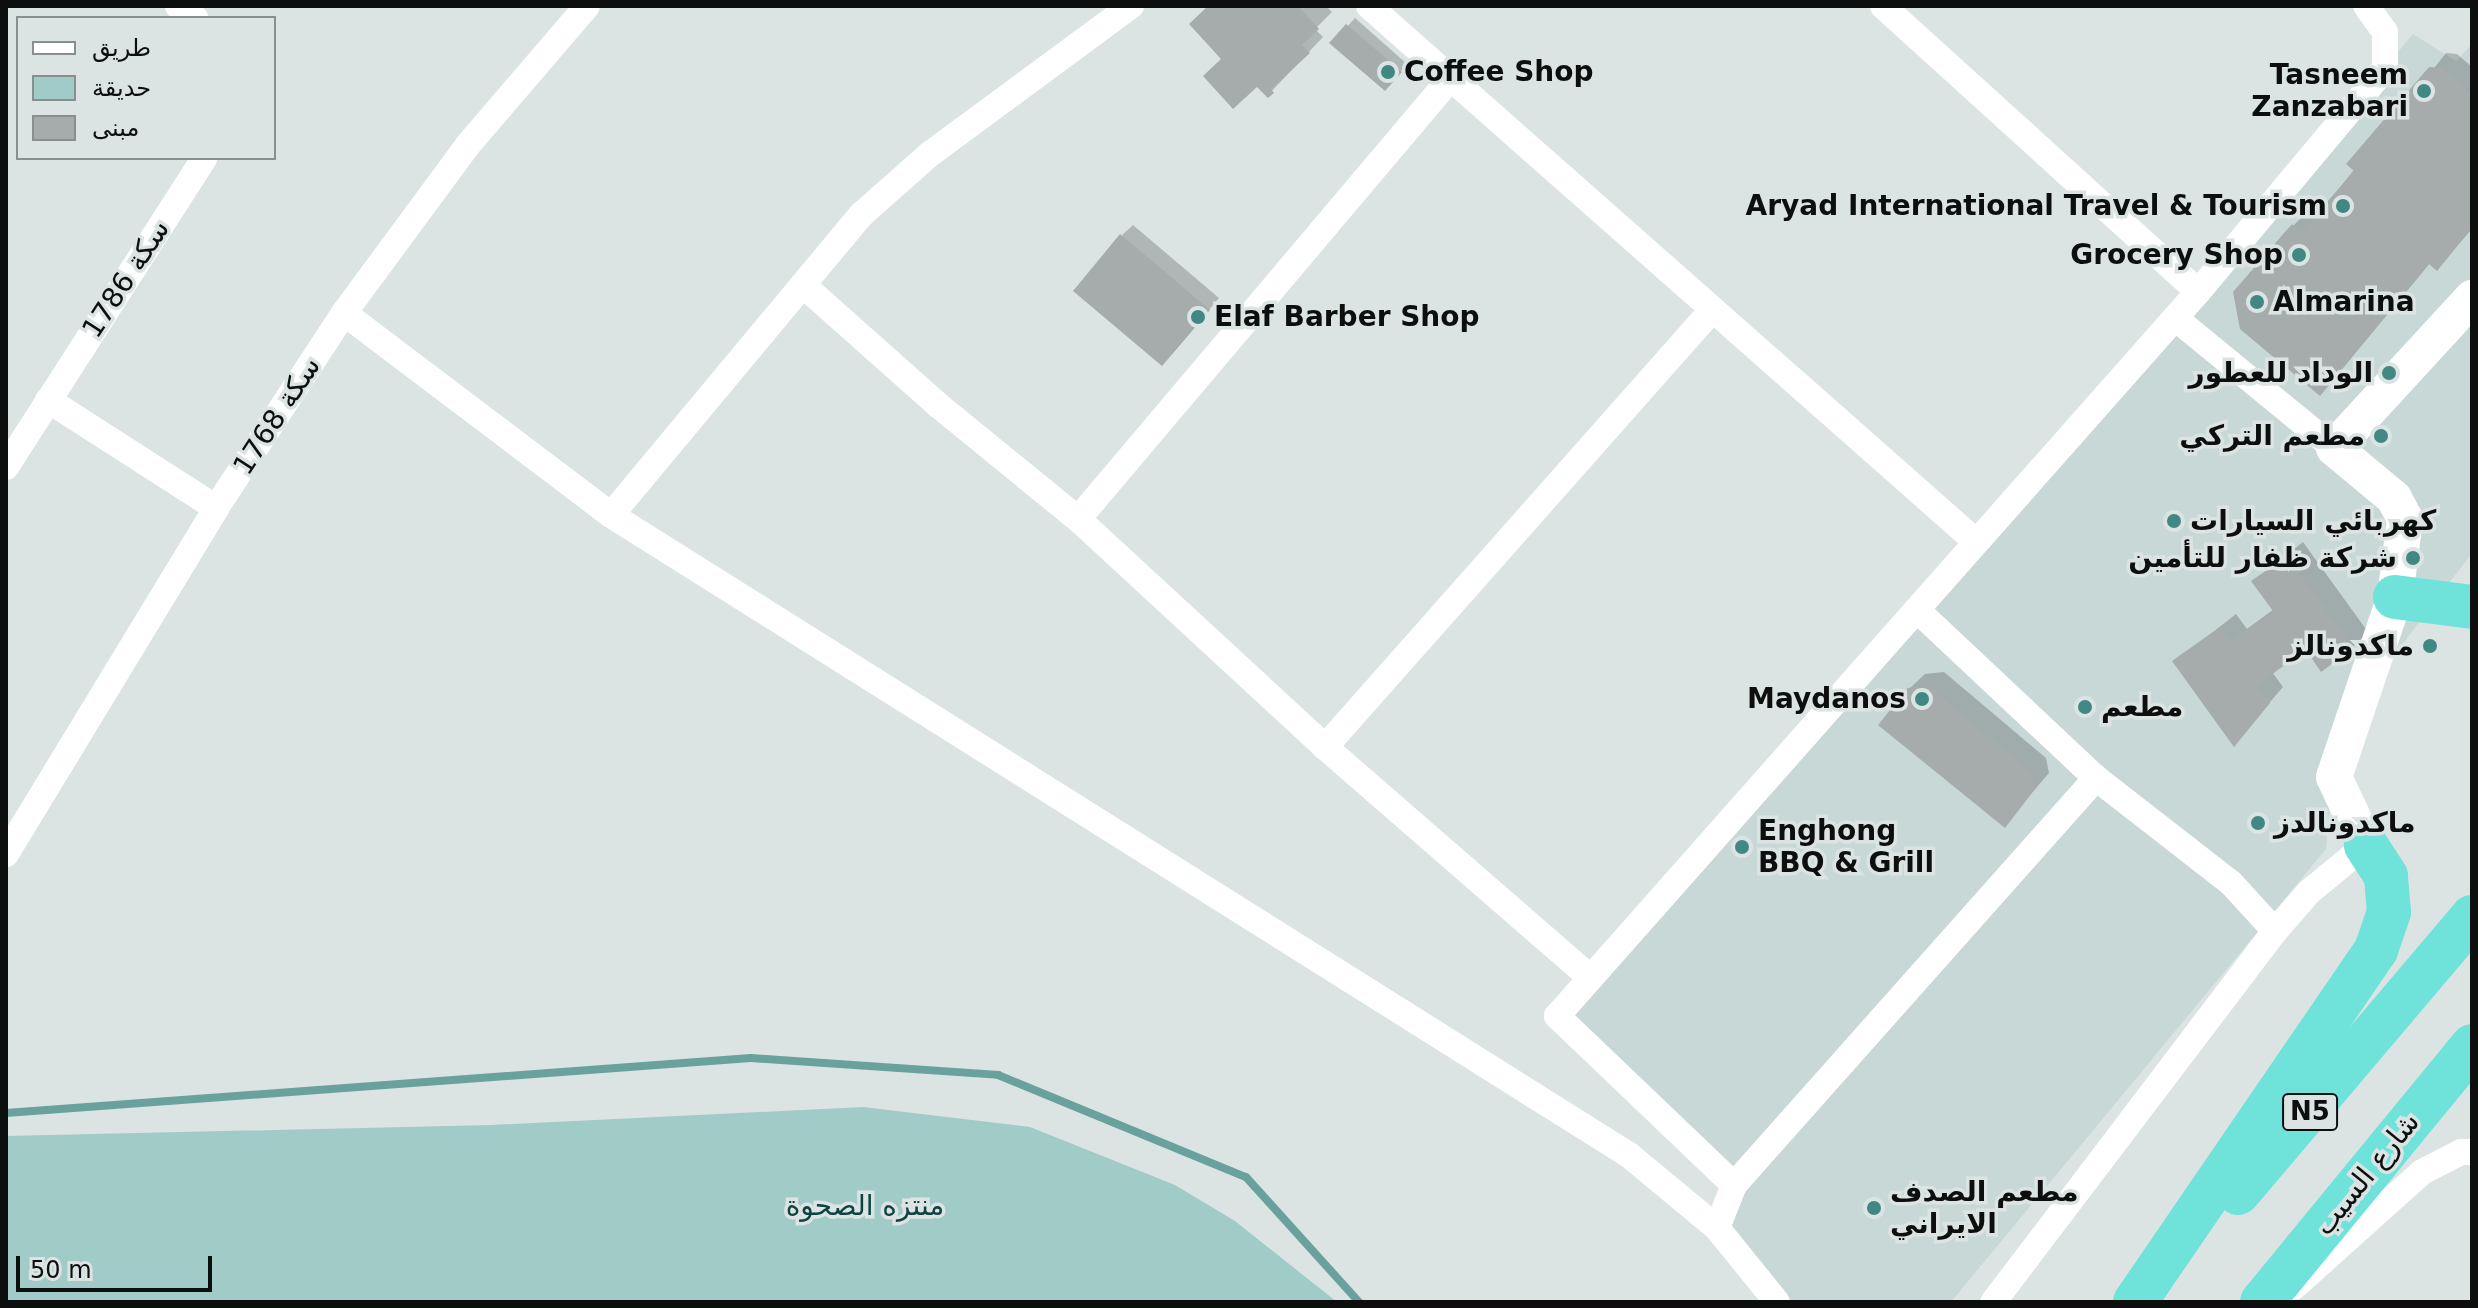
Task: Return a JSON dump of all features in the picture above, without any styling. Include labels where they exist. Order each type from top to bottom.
[{"type":"highway","points":[[2395,597],[2472,607]]},
{"type":"highway","points":[[2138,1302],[2376,950],[2389,912],[2386,876],[2366,845]]},
{"type":"highway","name":"N5","points":[[2138,1302],[2332,1088],[2472,917]]},
{"type":"highway","name":"شارع السيب","points":[[2262,1302],[2472,1046]]},
{"type":"street","name":"سكة 1768","points":[[6,854],[216,508],[344,313],[467,146],[587,6]]},
{"type":"street","points":[[611,515],[861,215],[930,154],[1131,6]]},
{"type":"street","points":[[1369,6],[1974,540]]},
{"type":"street","points":[[1883,6],[2198,292]]},
{"type":"street","points":[[1734,1185],[1557,1016],[1917,610],[1974,540],[2198,292],[2385,68],[2385,32],[2366,6]]},
{"type":"street","points":[[1078,519],[1450,79]]},
{"type":"street","name":"سكة 1786","points":[[6,467],[203,160]]},
{"type":"street","points":[[803,285],[938,405],[1078,519],[1325,747],[1590,977]]},
{"type":"street","points":[[2334,448],[2472,298]]},
{"type":"street","points":[[1325,747],[1712,310]]},
{"type":"street","points":[[344,313],[611,515],[1629,1155],[1717,1228],[1777,1302]]},
{"type":"street","points":[[1993,1302],[2275,931],[2309,892],[2366,845],[2334,777],[2395,597],[2405,519],[2394,498],[2175,318]]},
{"type":"street","points":[[48,400],[216,508]]},
{"type":"street","points":[[1917,610],[2096,778],[2231,883],[2275,931]]},
{"type":"street","points":[[1717,1228],[1734,1185],[2096,778]]},
{"type":"street","points":[[2271,1302],[2302,1282],[2422,1172],[2461,1152],[2472,1152]]},
{"type":"shaded area","points":[[2413,34],[2456,61],[2472,44],[2472,553],[2337,730],[2326,849],[1951,1302],[1780,1302],[1717,1228],[1734,1185],[1557,1016],[2198,292]]},
{"type":"green space","name":"منتزه الصحوة","points":[[863,1107],[1030,1127],[1175,1185],[1235,1221],[1337,1302],[6,1302],[6,1136],[491,1125]]},
{"type":"building","points":[[1208,6],[1298,6],[1319,29],[1302,45],[1310,53],[1271,89],[1274,93],[1268,98],[1257,87],[1233,109],[1203,76],[1221,59],[1189,24]]},
{"type":"building","points":[[1346,24],[1402,72],[1385,91],[1329,43]]},
{"type":"building","points":[[2429,67],[2442,68],[2472,94],[2472,228],[2437,271],[2429,264],[2320,396],[2240,329],[2233,292],[2292,224],[2301,232],[2354,171],[2346,164]]},
{"type":"building","points":[[1120,234],[1210,310],[1162,366],[1073,291]]},
{"type":"building","points":[[2287,556],[2354,648],[2321,672],[2306,650],[2257,685],[2270,703],[2234,747],[2172,661],[2220,627],[2231,642],[2273,611],[2251,581]]},
{"type":"building","points":[[1929,686],[2032,773],[2035,789],[2005,828],[1878,725],[1908,688]]},
{"type":"waterway","points":[[6,1113],[751,1058],[998,1075],[1246,1177],[1359,1302]]},
{"type":"place","name":"Coffee Shop","points":[[1388,72]]},
{"type":"place","name":"Tasneem Zanzabari","points":[[2424,91]]},
{"type":"place","name":"Aryad International Travel & Tourism","points":[[2343,206]]},
{"type":"place","name":"Grocery Shop","points":[[2299,255]]},
{"type":"place","name":"Almarina","points":[[2257,302]]},
{"type":"place","name":"Elaf Barber Shop","points":[[1198,317]]},
{"type":"place","name":"الوداد للعطور","points":[[2389,373]]},
{"type":"place","name":"مطعم التركي","points":[[2381,436]]},
{"type":"place","name":"كهربائي السيارات","points":[[2174,521]]},
{"type":"place","name":"شركة ظفار للتأمين","points":[[2413,558]]},
{"type":"place","name":"ماكدونالز","points":[[2430,646]]},
{"type":"place","name":"Maydanos","points":[[1922,699]]},
{"type":"place","name":"مطعم","points":[[2085,707]]},
{"type":"place","name":"ماكدونالدز","points":[[2258,823]]},
{"type":"place","name":"Enghong BBQ & Grill","points":[[1742,847]]},
{"type":"place","name":"مطعم الصدف الايراني","points":[[1874,1208]]}]
